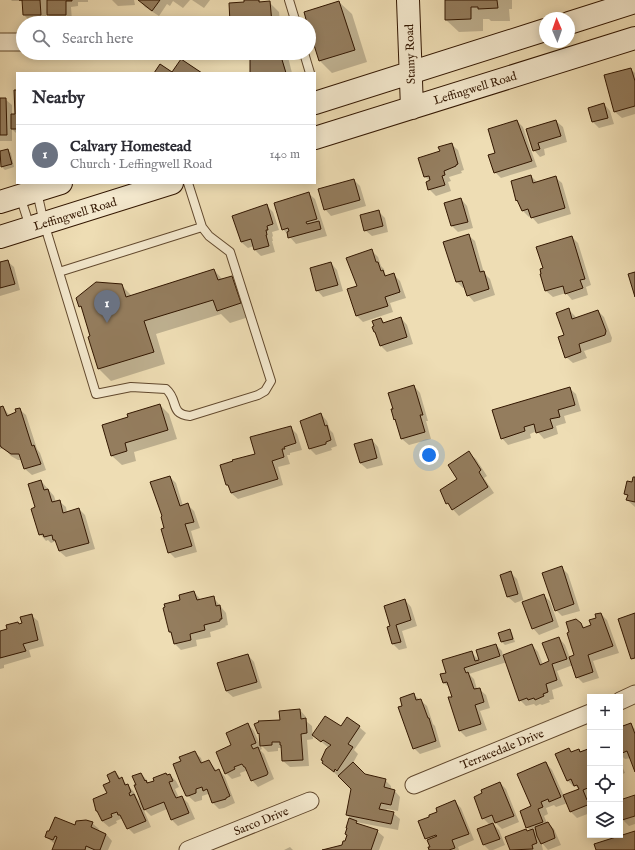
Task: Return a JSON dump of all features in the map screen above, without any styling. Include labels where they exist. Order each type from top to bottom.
[{"type":"main road","name":"Stamy Road","points":[[408,0],[412,108]]},
{"type":"main road","points":[[575,21],[635,2]]},
{"type":"main road","points":[[317,100],[411,73],[539,32]]},
{"type":"main road","name":"Leffingwell Road","points":[[316,138],[635,38]]},
{"type":"main road","points":[[0,202],[58,184]]},
{"type":"main road","name":"Leffingwell Road","points":[[0,237],[169,184]]},
{"type":"street","points":[[0,42],[16,42]]},
{"type":"street","points":[[623,700],[635,694]]},
{"type":"street","name":"Terracedale Drive","points":[[414,786],[587,714]]},
{"type":"street","name":"Sarco Drive","points":[[188,850],[310,801]]},
{"type":"lane","points":[[289,0],[294,16]]},
{"type":"lane","points":[[306,60],[310,72]]},
{"type":"lane","points":[[29,193],[37,225],[59,272],[96,394],[131,387],[166,389],[170,392],[178,412],[182,415],[190,416],[258,395],[265,391],[271,380],[230,252],[209,236],[202,227],[188,184]]},
{"type":"lane","points":[[29,193],[37,225]]},
{"type":"lane","points":[[59,272],[202,227]]},
{"type":"building","points":[[22,0],[40,0],[41,15],[23,15]]},
{"type":"building","points":[[47,0],[72,1],[66,1],[66,15],[47,15]]},
{"type":"building","points":[[138,0],[160,0],[152,11]]},
{"type":"building","points":[[244,0],[259,0],[259,2],[270,1],[271,16],[230,16],[229,3],[244,2]]},
{"type":"building","points":[[445,0],[497,0],[498,8],[478,9],[478,7],[471,7],[471,19],[445,20]]},
{"type":"building","points":[[339,1],[355,50],[319,61],[316,51],[316,16],[305,16],[304,12]]},
{"type":"building","points":[[180,60],[182,60],[200,72],[172,72]]},
{"type":"building","points":[[250,60],[282,60],[286,72],[250,72]]},
{"type":"building","points":[[160,64],[172,72],[155,72]]},
{"type":"building","points":[[631,68],[635,81],[635,106],[614,112],[604,75]]},
{"type":"building","points":[[14,90],[16,90],[16,129],[11,129],[11,114],[15,114]]},
{"type":"building","points":[[0,98],[6,98],[7,135],[0,135]]},
{"type":"building","points":[[604,103],[608,118],[592,122],[588,108]]},
{"type":"building","points":[[517,120],[532,161],[494,173],[488,155],[495,153],[488,129]]},
{"type":"building","points":[[556,120],[561,136],[538,143],[540,149],[533,151],[526,129]]},
{"type":"building","points":[[452,143],[458,164],[444,171],[445,175],[442,176],[445,185],[428,190],[426,182],[430,180],[429,176],[424,177],[418,158],[440,151],[438,147]]},
{"type":"building","points":[[8,149],[12,164],[1,167],[0,151]]},
{"type":"building","points":[[531,175],[533,183],[556,176],[565,208],[531,218],[528,209],[522,211],[517,200],[516,201],[511,181]]},
{"type":"building","points":[[354,179],[360,200],[324,210],[318,189]]},
{"type":"building","points":[[309,192],[317,219],[306,222],[307,224],[319,221],[321,229],[288,238],[288,228],[282,230],[274,203]]},
{"type":"building","points":[[461,198],[468,222],[451,226],[444,203]]},
{"type":"building","points":[[267,204],[273,224],[267,226],[268,230],[266,230],[269,246],[254,250],[251,239],[241,242],[232,216]]},
{"type":"building","points":[[379,210],[383,226],[364,231],[360,215]]},
{"type":"building","points":[[469,234],[480,272],[484,271],[489,289],[467,296],[462,281],[456,282],[443,242]]},
{"type":"building","points":[[572,236],[585,279],[580,280],[583,288],[565,294],[563,286],[545,291],[540,274],[540,269],[543,268],[536,247]]},
{"type":"building","points":[[372,249],[376,262],[378,262],[381,271],[383,270],[385,276],[394,273],[400,292],[385,297],[388,306],[356,316],[347,289],[357,286],[346,258]]},
{"type":"building","points":[[8,260],[15,284],[0,288],[0,262]]},
{"type":"building","points":[[331,262],[338,285],[316,291],[310,268]]},
{"type":"building","points":[[214,269],[218,280],[232,276],[241,303],[217,311],[213,300],[144,321],[154,352],[98,369],[88,337],[90,336],[81,306],[79,307],[76,298],[96,282],[122,284],[126,297]]},
{"type":"building","points":[[635,272],[635,297],[628,274]]},
{"type":"building","points":[[569,308],[572,319],[598,310],[606,331],[605,335],[579,344],[581,352],[565,358],[558,337],[564,335],[556,313]]},
{"type":"building","points":[[401,317],[407,337],[380,346],[372,327],[374,326],[372,321],[381,318],[383,323]]},
{"type":"building","points":[[414,385],[423,415],[420,415],[425,432],[401,439],[395,419],[394,420],[391,409],[393,409],[388,393]]},
{"type":"building","points":[[570,387],[575,405],[558,410],[560,417],[550,419],[553,428],[536,433],[534,424],[524,427],[525,431],[501,439],[492,410]]},
{"type":"building","points":[[160,404],[168,430],[125,443],[127,451],[111,456],[102,425],[128,417],[127,414]]},
{"type":"building","points":[[3,406],[7,416],[16,412],[15,409],[20,408],[32,446],[34,445],[41,464],[24,469],[19,454],[11,454],[1,447],[0,407]]},
{"type":"building","points":[[321,413],[325,426],[327,425],[331,440],[326,442],[326,444],[309,449],[300,421]]},
{"type":"building","points":[[291,426],[296,443],[282,449],[284,457],[272,461],[278,479],[231,493],[228,485],[226,485],[220,465],[255,454],[250,437]]},
{"type":"building","points":[[372,439],[377,458],[360,463],[354,444]]},
{"type":"building","points":[[469,451],[481,470],[479,472],[488,487],[452,510],[448,503],[446,504],[440,490],[457,479],[448,465]]},
{"type":"building","points":[[170,476],[180,506],[188,503],[194,522],[185,524],[192,546],[168,553],[161,529],[164,528],[162,516],[150,482]]},
{"type":"building","points":[[633,477],[635,477],[635,502],[626,500],[628,495],[624,494],[627,481],[632,482]]},
{"type":"building","points":[[41,480],[44,490],[48,489],[52,502],[60,500],[63,513],[79,508],[89,543],[59,551],[52,535],[44,537],[43,534],[39,535],[31,509],[35,507],[28,484]]},
{"type":"building","points":[[562,566],[574,604],[555,611],[542,573]]},
{"type":"building","points":[[511,571],[518,594],[507,597],[500,575]]},
{"type":"building","points":[[194,591],[197,600],[214,596],[216,606],[220,605],[222,619],[220,619],[220,621],[204,625],[205,630],[190,634],[191,640],[174,644],[171,632],[169,632],[163,608],[165,607],[164,604],[180,600],[179,595]]},
{"type":"building","points":[[544,594],[553,621],[532,629],[522,602]]},
{"type":"building","points":[[405,599],[411,620],[396,625],[401,642],[392,644],[387,627],[390,626],[384,606]]},
{"type":"building","points":[[601,613],[613,646],[588,655],[593,672],[576,678],[569,657],[574,655],[567,633],[569,632],[566,622],[576,619],[581,623],[583,628],[591,625],[589,620],[596,618],[595,614]]},
{"type":"building","points":[[635,613],[635,658],[631,659],[618,619]]},
{"type":"building","points":[[32,614],[38,640],[23,644],[26,651],[0,658],[0,631],[7,629],[6,625],[18,622],[19,624],[22,623],[20,617]]},
{"type":"building","points":[[510,629],[513,639],[501,642],[498,633]]},
{"type":"building","points":[[559,637],[567,659],[552,664],[557,680],[546,684],[548,692],[543,694],[544,696],[535,700],[534,698],[528,700],[527,698],[519,701],[503,655],[532,644],[540,665],[549,661],[542,643]]},
{"type":"building","points":[[496,644],[500,656],[464,668],[466,673],[468,672],[474,689],[480,688],[484,702],[475,705],[481,724],[459,731],[448,697],[452,697],[447,682],[443,683],[440,674],[446,673],[442,660],[472,651],[475,661],[479,660],[476,650]]},
{"type":"building","points":[[248,654],[257,682],[226,691],[217,663]]},
{"type":"building","points":[[414,693],[416,700],[421,699],[436,741],[413,749],[398,707],[402,706],[400,698]]},
{"type":"building","points":[[300,709],[301,719],[306,718],[307,733],[301,734],[303,760],[282,761],[280,742],[272,742],[272,745],[260,746],[259,733],[258,734],[254,724],[259,722],[258,721],[280,720],[279,711]]},
{"type":"building","points":[[325,716],[341,726],[347,717],[360,726],[348,744],[353,747],[337,771],[335,769],[334,772],[322,763],[323,761],[321,760],[326,749],[331,745],[323,740],[321,742],[312,735]]},
{"type":"building","points":[[248,723],[256,743],[251,745],[253,749],[258,747],[268,773],[267,775],[251,781],[245,767],[242,764],[234,767],[235,769],[225,774],[216,752],[231,745],[226,733]]},
{"type":"building","points":[[631,723],[635,734],[635,772],[627,751],[623,753],[623,726]]},
{"type":"building","points":[[569,748],[571,752],[579,749],[580,752],[587,749],[587,788],[583,790],[587,800],[587,805],[570,812],[563,795],[579,789],[577,785],[574,786],[571,779],[567,781],[555,754]]},
{"type":"building","points":[[195,751],[201,763],[209,760],[215,771],[219,769],[230,796],[226,799],[212,803],[207,789],[203,791],[202,787],[196,789],[196,793],[186,796],[173,764],[181,761],[179,757]]},
{"type":"building","points":[[353,762],[365,774],[386,779],[384,787],[395,790],[391,805],[381,803],[379,809],[394,812],[391,824],[346,815],[351,789],[338,776]]},
{"type":"building","points":[[545,762],[561,797],[549,802],[548,799],[541,802],[543,807],[538,809],[543,822],[526,828],[520,811],[531,806],[517,774]]},
{"type":"building","points":[[115,771],[119,779],[122,777],[125,785],[128,784],[131,792],[129,793],[130,796],[134,794],[146,821],[127,829],[117,812],[111,814],[112,817],[102,821],[96,811],[93,799],[107,793],[103,785],[110,782],[107,775]]},
{"type":"building","points":[[141,773],[147,783],[154,781],[153,778],[166,773],[167,775],[170,774],[173,781],[169,782],[173,792],[176,798],[182,796],[189,813],[171,820],[164,802],[144,810],[132,776]]},
{"type":"building","points":[[500,782],[514,816],[495,823],[492,815],[482,819],[474,797],[482,793],[481,790]]},
{"type":"building","points":[[635,795],[635,816],[623,820],[623,799]]},
{"type":"building","points":[[455,800],[469,834],[452,840],[455,848],[449,850],[429,850],[428,847],[430,847],[427,840],[437,836],[436,835],[425,839],[418,821],[437,812],[436,808]]},
{"type":"building","points":[[55,817],[75,825],[76,821],[86,820],[93,822],[91,827],[106,834],[100,850],[95,850],[86,846],[85,850],[52,850],[57,837],[55,836],[53,840],[45,837]]},
{"type":"building","points":[[349,818],[357,821],[356,823],[378,830],[371,850],[322,850],[342,845],[347,835],[345,834]]},
{"type":"building","points":[[548,822],[553,830],[555,838],[541,844],[535,827]]},
{"type":"building","points":[[493,823],[500,839],[483,845],[477,829]]},
{"type":"building","points":[[526,829],[527,831],[533,829],[537,843],[532,845],[533,849],[510,850],[505,837]]},
{"type":"building","points":[[635,831],[635,850],[596,850],[594,844],[613,838],[623,838],[623,835]]},
{"type":"place","name":"Calvary Homestead","points":[[107,323]]}]
